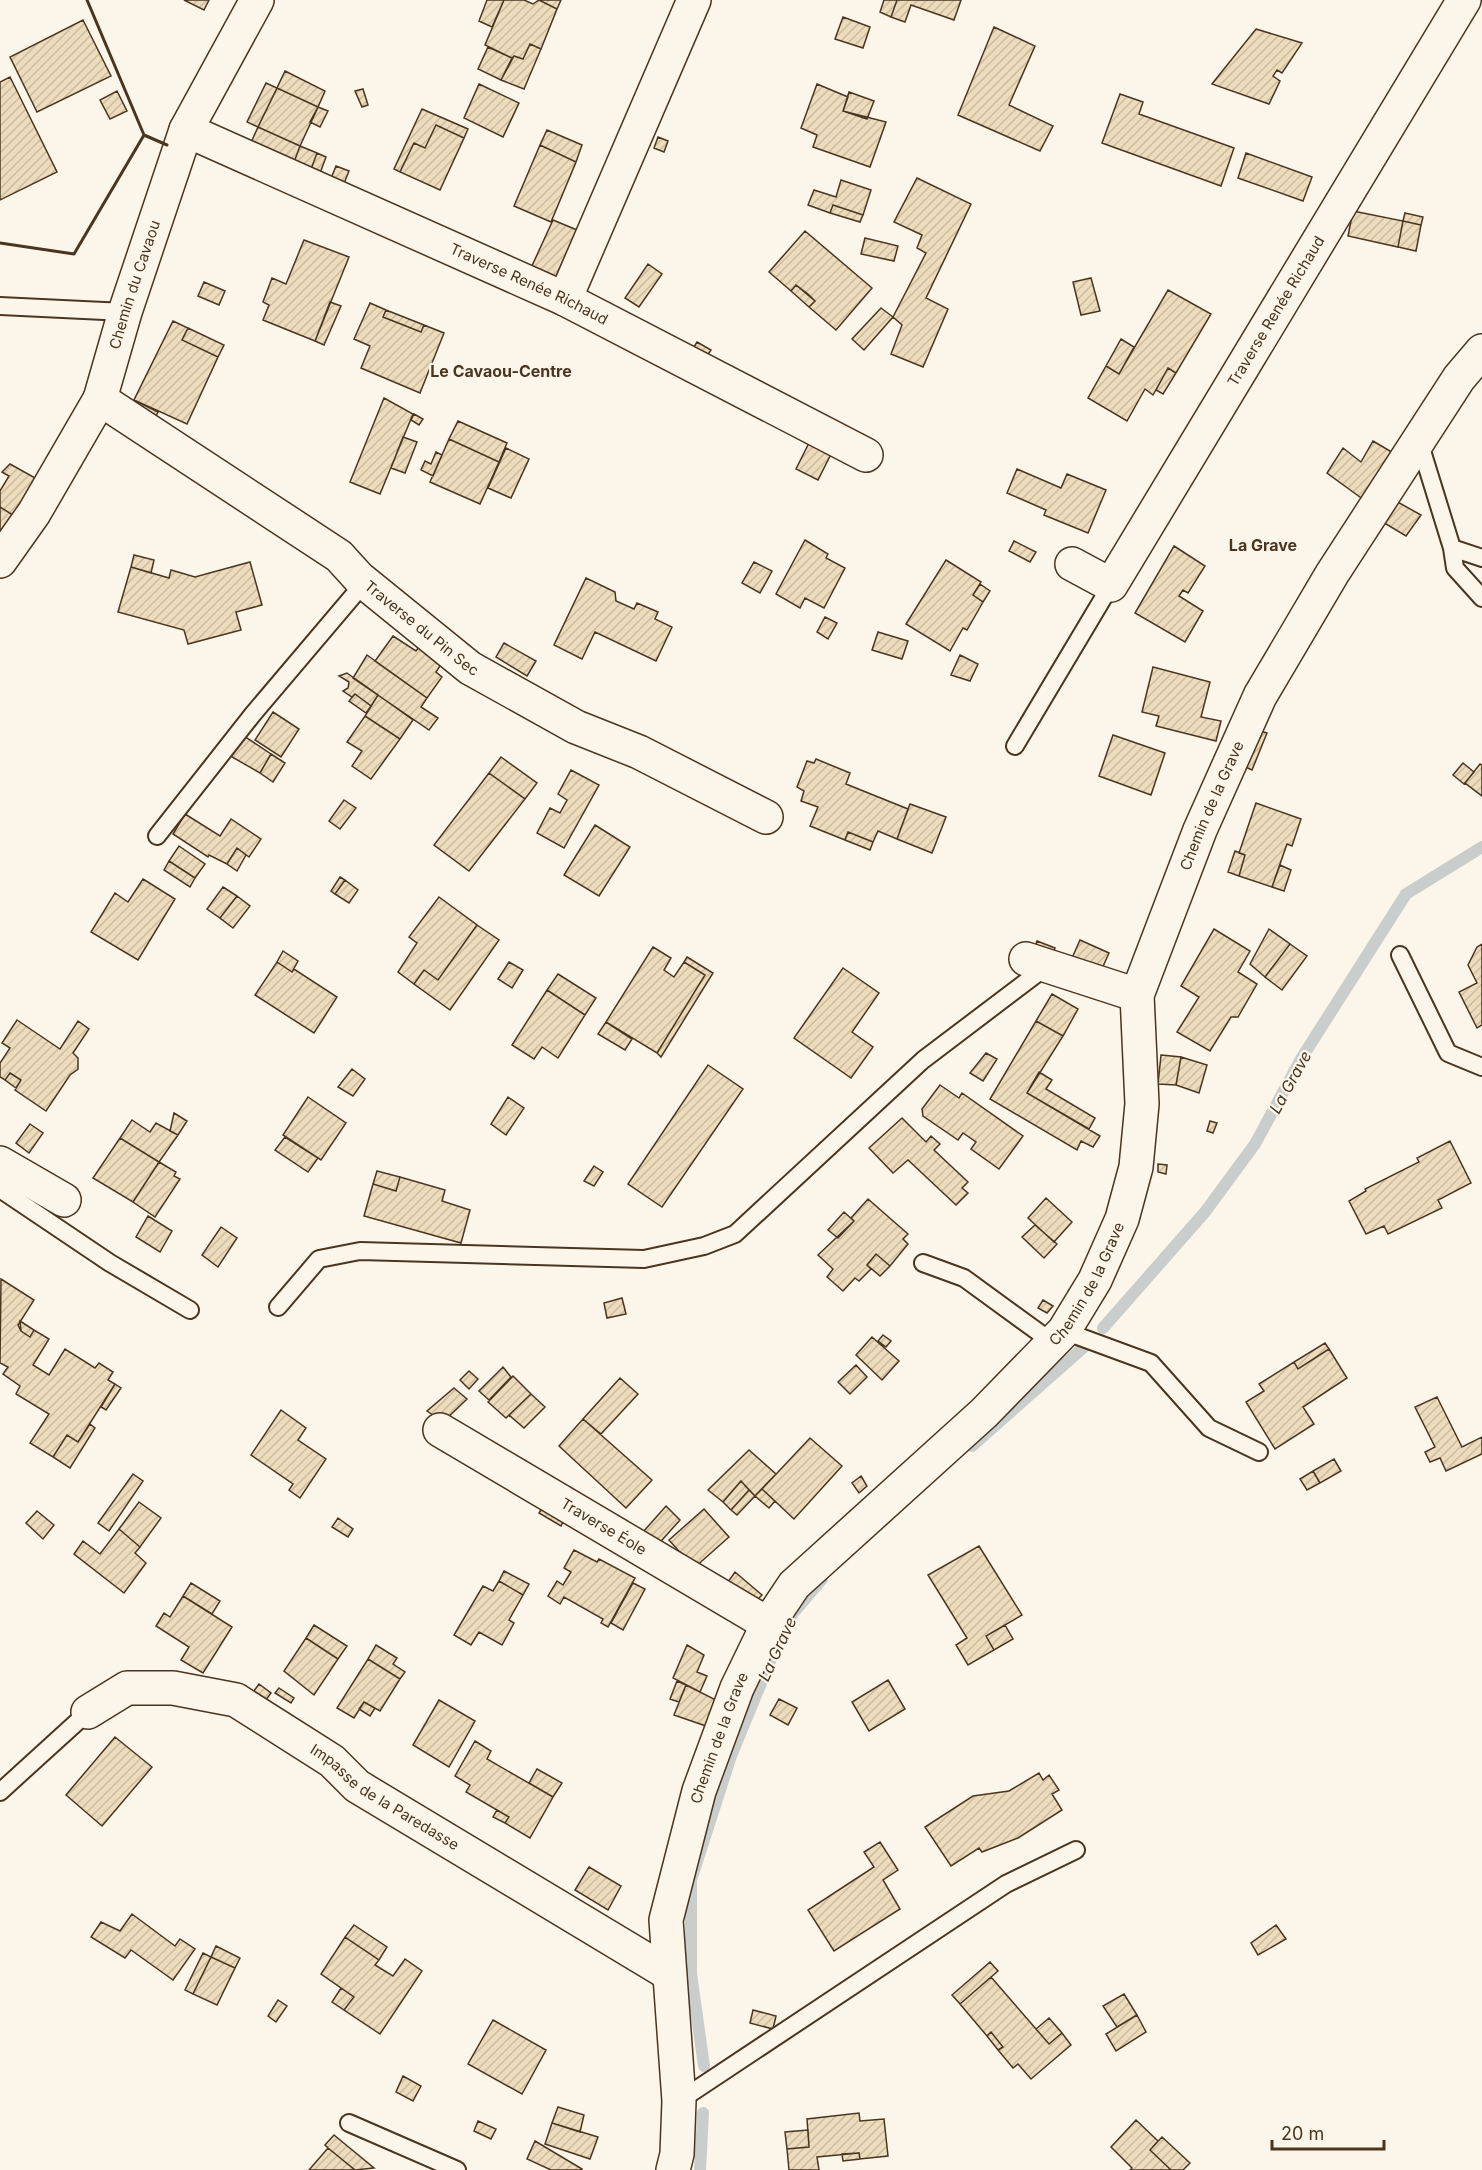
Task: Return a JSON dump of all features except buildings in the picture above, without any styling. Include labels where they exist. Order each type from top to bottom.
[{"type":"street","name":"Chemin du Cavaou","points":[[0,561],[34,513],[100,399],[125,312],[186,130],[257,0]]},
{"type":"street","points":[[565,299],[694,0]]},
{"type":"street","name":"Traverse Renée Richaud","points":[[1112,585],[1464,0]]},
{"type":"street","name":"Traverse Renée Richaud","points":[[186,130],[565,299],[866,455]]},
{"type":"street","name":"Chemin de la Grave","points":[[673,2170],[677,2154],[679,2101],[668,1974],[666,1920],[696,1802],[737,1688],[768,1624],[794,1585],[984,1413],[1058,1337],[1095,1280],[1122,1219],[1136,1167],[1142,1104],[1137,995],[1200,830],[1260,696],[1332,574],[1459,378],[1482,351]]},
{"type":"street","name":"Traverse du Pin Sec","points":[[100,399],[339,556],[364,583],[470,668],[576,727],[639,752],[766,817]]},
{"type":"street","points":[[1072,564],[1112,585]]},
{"type":"street","points":[[1036,962],[1137,995]]},
{"type":"street","points":[[0,1163],[64,1200]]},
{"type":"street","name":"Traverse Éole","points":[[440,1430],[768,1624]]},
{"type":"street","name":"Impasse de la Paredasse","points":[[87,1712],[127,1689],[172,1688],[236,1700],[332,1761],[357,1786],[668,1974]]},
{"type":"lane","points":[[0,306],[125,312]]},
{"type":"lane","points":[[1419,441],[1452,548],[1455,568],[1482,598]]},
{"type":"lane","points":[[1452,548],[1482,558]]},
{"type":"lane","points":[[157,836],[253,714],[364,583]]},
{"type":"lane","points":[[1015,746],[1112,585]]},
{"type":"lane","points":[[1400,955],[1448,1053],[1482,1067]]},
{"type":"lane","points":[[278,1307],[319,1259],[360,1251],[644,1259],[704,1246],[735,1234],[923,1060],[1036,962]]},
{"type":"lane","points":[[0,1189],[110,1263],[190,1310]]},
{"type":"lane","points":[[923,1263],[964,1278],[1058,1337],[1150,1363],[1209,1428],[1259,1452]]},
{"type":"lane","points":[[0,1792],[87,1712]]},
{"type":"lane","points":[[679,2101],[1006,1884],[1076,1850]]},
{"type":"lane","points":[[349,2123],[458,2170]]},
{"type":"waterway","name":"La Grave","points":[[1103,1328],[1205,1212],[1255,1144],[1301,1059],[1406,894],[1482,847]]},
{"type":"waterway","name":"La Grave","points":[[972,1446],[1084,1347]]},
{"type":"waterway","name":"La Grave","points":[[704,2066],[691,1974],[691,1880],[731,1756],[780,1637],[793,1613],[822,1579]]},
{"type":"waterway","name":"La Grave","points":[[700,2170],[703,2113]]},
{"type":"wall","points":[[87,0],[144,135],[167,145]]},
{"type":"wall","points":[[0,243],[74,254],[144,135]]},
{"type":"district","name":"Le Cavaou-Centre","points":[[501,371]]},
{"type":"district","name":"La Grave","points":[[1263,545]]}]
